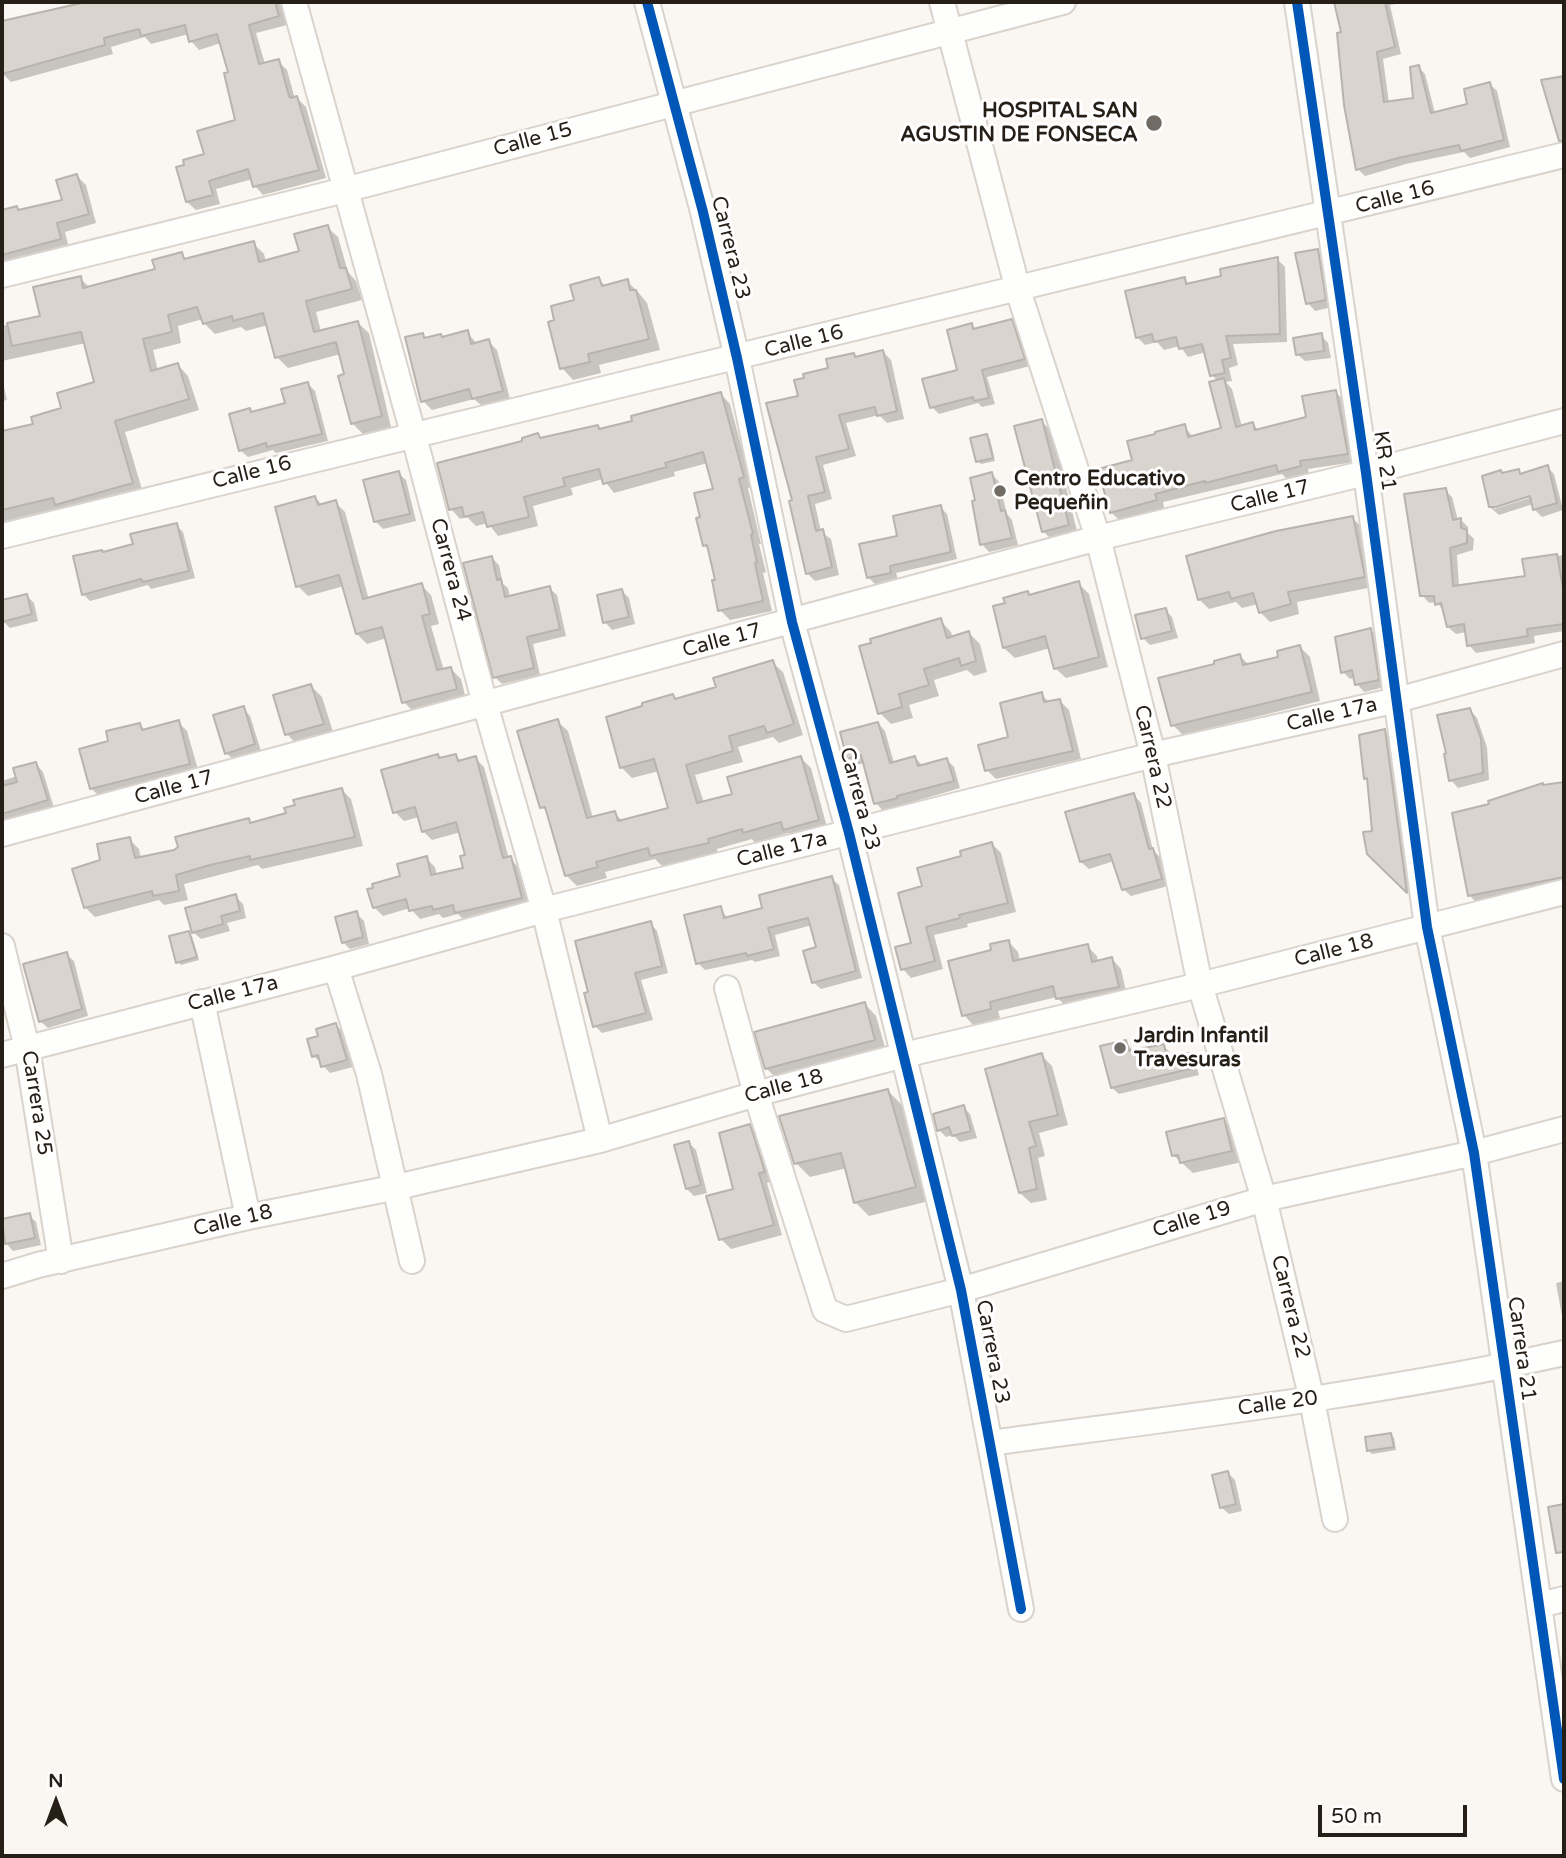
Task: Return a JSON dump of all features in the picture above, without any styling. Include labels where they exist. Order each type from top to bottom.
[{"type":"street","name":"Carrera 24","points":[[294,2],[485,704],[544,910],[600,1140]]},
{"type":"street","name":"Carrera 23","points":[[647,2],[737,358],[792,622],[849,833],[961,1290],[1021,1609]]},
{"type":"street","name":"Carrera 22","points":[[942,2],[1018,290],[1098,538],[1153,755],[1200,985],[1264,1199],[1312,1400],[1335,1519]]},
{"type":"street","name":"Calle 15","points":[[2,275],[344,190],[1063,2]]},
{"type":"street","name":"KR 21","points":[[1297,2],[1366,473],[1427,928]]},
{"type":"street","name":"Calle 16","points":[[2,536],[413,433],[737,358],[1564,155]]},
{"type":"street","name":"Calle 17","points":[[2,834],[1098,538],[1366,473],[1564,421]]},
{"type":"street","name":"Calle 17a","points":[[2,1055],[336,968],[544,910],[1153,755],[1396,700],[1564,654]]},
{"type":"street","name":"Calle 18","points":[[2,1276],[248,1217],[397,1187],[600,1140],[756,1094],[904,1055],[1200,985],[1564,892]]},
{"type":"street","name":"Carrera 21","points":[[1427,928],[1474,1153],[1564,1779]]},
{"type":"street","name":"Carrera 25","points":[[2,946],[27,1048],[61,1261]]},
{"type":"street","points":[[336,968],[369,1074],[412,1261]]},
{"type":"street","points":[[727,988],[756,1094]]},
{"type":"street","points":[[202,1002],[248,1217]]},
{"type":"street","name":"Calle 19","points":[[756,1094],[825,1310],[846,1319],[961,1290],[1264,1199],[1474,1153],[1564,1129]]},
{"type":"street","name":"Calle 20","points":[[990,1443],[1312,1400],[1564,1353]]},
{"type":"street","points":[[1540,1605],[1564,1599]]},
{"type":"building","points":[[86,2],[275,2],[279,16],[249,25],[259,64],[279,59],[289,96],[297,96],[319,170],[253,187],[248,169],[209,181],[213,195],[186,202],[176,167],[184,165],[183,160],[204,154],[197,131],[235,120],[224,73],[228,72],[217,34],[189,42],[185,25],[141,36],[139,29],[104,38],[105,45],[2,74],[2,21]]},
{"type":"building","points":[[1334,2],[1385,2],[1395,47],[1377,52],[1384,102],[1413,98],[1410,67],[1419,65],[1431,113],[1467,104],[1464,89],[1490,82],[1504,140],[1461,151],[1459,145],[1356,170],[1344,105],[1337,33],[1341,32]]},
{"type":"building","points":[[1564,76],[1564,141],[1559,141],[1541,80]]},
{"type":"building","points":[[77,174],[89,214],[57,223],[61,239],[2,255],[2,210],[17,206],[18,210],[62,200],[56,180]]},
{"type":"building","points":[[328,225],[340,268],[346,268],[352,289],[306,301],[314,332],[358,321],[382,416],[351,424],[338,376],[344,374],[336,342],[275,358],[263,313],[233,321],[232,316],[203,324],[197,307],[168,315],[172,332],[143,339],[151,371],[178,363],[189,399],[115,421],[133,483],[55,505],[53,498],[2,510],[2,431],[33,424],[31,417],[61,408],[57,393],[94,382],[81,332],[12,346],[7,323],[40,316],[33,287],[81,276],[83,288],[155,269],[152,260],[182,252],[184,259],[254,241],[259,262],[299,251],[294,234]]},
{"type":"building","points":[[1318,249],[1326,300],[1306,304],[1295,253]]},
{"type":"building","points":[[1278,257],[1280,334],[1226,336],[1231,358],[1222,360],[1225,373],[1210,376],[1202,344],[1179,349],[1176,337],[1154,342],[1152,334],[1136,338],[1125,291],[1185,277],[1186,284],[1221,276],[1220,269]]},
{"type":"building","points":[[599,277],[602,286],[628,279],[630,290],[636,290],[649,339],[588,354],[590,362],[560,369],[548,322],[554,320],[551,306],[574,300],[570,285]]},
{"type":"building","points":[[1012,319],[1025,359],[982,370],[989,398],[974,401],[973,397],[930,408],[922,379],[957,370],[947,330],[972,323],[973,329]]},
{"type":"building","points":[[468,330],[471,344],[489,339],[503,391],[472,399],[469,389],[421,402],[405,337],[423,333],[424,338],[441,334],[442,337]]},
{"type":"building","points":[[1322,333],[1324,351],[1296,355],[1293,338]]},
{"type":"building","points":[[883,350],[897,411],[877,416],[875,407],[839,415],[849,449],[816,457],[825,492],[808,496],[816,531],[823,529],[832,567],[806,574],[789,501],[792,500],[766,403],[798,396],[794,380],[804,378],[803,374],[828,368],[826,359],[854,353],[855,357]]},
{"type":"building","points":[[1224,378],[1236,427],[1253,422],[1255,430],[1306,417],[1302,396],[1336,390],[1348,454],[1300,461],[1301,466],[1278,472],[1276,465],[1205,481],[1155,494],[1157,500],[1110,513],[1098,469],[1132,460],[1127,441],[1185,424],[1188,437],[1221,428],[1209,382]]},
{"type":"building","points":[[308,382],[322,434],[267,447],[266,443],[239,451],[229,414],[250,408],[251,412],[285,403],[281,389]]},
{"type":"building","points":[[721,392],[744,477],[739,479],[753,534],[755,563],[763,601],[718,611],[712,580],[715,580],[707,545],[703,546],[696,518],[700,517],[694,493],[713,489],[703,452],[665,463],[667,467],[603,484],[599,469],[563,478],[565,486],[524,497],[529,517],[487,527],[483,512],[464,517],[462,507],[449,510],[437,463],[522,441],[522,438],[538,433],[540,438],[598,425],[599,429],[632,421],[631,416]]},
{"type":"building","points":[[1042,419],[1069,525],[1042,532],[1014,426]]},
{"type":"building","points":[[987,434],[993,458],[976,462],[970,438]]},
{"type":"building","points":[[1548,465],[1557,503],[1533,510],[1530,496],[1489,507],[1482,476],[1501,470],[1502,473],[1519,469],[1520,474]]},
{"type":"building","points":[[399,471],[410,514],[374,522],[363,480]]},
{"type":"building","points":[[992,472],[1001,511],[1005,510],[1012,538],[980,545],[970,478]]},
{"type":"building","points":[[1446,488],[1453,520],[1461,518],[1461,528],[1467,530],[1467,543],[1450,548],[1453,586],[1525,576],[1522,559],[1557,554],[1564,594],[1564,624],[1527,629],[1528,636],[1467,646],[1464,624],[1447,627],[1441,603],[1435,605],[1434,596],[1420,596],[1404,494]]},
{"type":"building","points":[[315,496],[318,505],[336,500],[363,599],[422,583],[430,614],[422,616],[437,670],[451,667],[457,689],[402,703],[382,627],[356,634],[339,575],[296,587],[275,507]]},
{"type":"building","points":[[941,505],[951,552],[890,566],[891,573],[867,578],[859,544],[897,536],[893,516]]},
{"type":"building","points":[[1353,516],[1365,577],[1288,592],[1291,604],[1259,613],[1253,593],[1231,599],[1229,592],[1198,600],[1186,556],[1276,531]]},
{"type":"building","points":[[177,523],[189,571],[143,582],[141,579],[82,595],[73,556],[133,544],[130,534]]},
{"type":"building","points":[[492,556],[497,580],[501,579],[505,597],[550,586],[560,629],[527,637],[534,668],[493,678],[463,563]]},
{"type":"building","points":[[1079,581],[1099,657],[1054,669],[1045,636],[1003,648],[993,606],[1005,603],[1003,598],[1028,591],[1029,595]]},
{"type":"building","points":[[622,589],[629,617],[603,623],[597,595]]},
{"type":"building","points":[[27,594],[32,614],[2,622],[2,600]]},
{"type":"building","points":[[1166,608],[1172,631],[1141,639],[1135,615]]},
{"type":"building","points":[[941,618],[947,638],[969,631],[976,661],[961,666],[959,658],[924,669],[929,685],[899,694],[902,707],[878,714],[859,646],[871,643],[870,639]]},
{"type":"building","points":[[1371,628],[1379,680],[1355,685],[1352,670],[1341,673],[1335,637]]},
{"type":"building","points":[[1300,645],[1312,692],[1171,726],[1158,678],[1214,664],[1214,661],[1240,654],[1243,665],[1278,657],[1277,651]]},
{"type":"building","points":[[773,660],[794,724],[767,733],[764,726],[729,736],[733,751],[686,765],[697,803],[732,794],[727,777],[801,756],[819,820],[783,830],[781,822],[743,833],[742,829],[708,839],[709,843],[650,856],[648,848],[596,862],[598,867],[565,876],[545,807],[540,808],[517,731],[558,719],[587,818],[615,811],[618,821],[668,808],[654,759],[620,768],[606,717],[673,694],[675,699],[716,687],[713,678]]},
{"type":"building","points":[[311,684],[324,724],[285,735],[273,695]]},
{"type":"building","points":[[1042,692],[1044,702],[1060,699],[1073,751],[985,771],[978,745],[1008,737],[1000,703]]},
{"type":"building","points":[[244,706],[255,744],[225,754],[213,715]]},
{"type":"building","points":[[1470,708],[1481,739],[1483,773],[1449,781],[1437,715]]},
{"type":"building","points":[[179,720],[190,764],[90,789],[79,749],[108,741],[106,731],[140,723],[142,730]]},
{"type":"building","points":[[878,722],[890,763],[915,756],[918,766],[947,758],[954,781],[874,804],[861,755],[847,759],[840,732]]},
{"type":"building","points":[[1385,729],[1407,893],[1367,854],[1363,832],[1372,831],[1367,778],[1364,779],[1359,735]]},
{"type":"building","points":[[438,754],[439,758],[456,754],[458,761],[476,756],[503,858],[511,856],[522,898],[455,913],[453,905],[433,910],[432,906],[409,911],[406,899],[373,908],[367,889],[373,888],[372,884],[400,876],[397,864],[427,856],[431,875],[463,868],[460,856],[465,855],[456,822],[422,832],[415,807],[393,813],[381,770]]},
{"type":"building","points":[[36,762],[48,800],[2,814],[2,786],[17,782],[13,768]]},
{"type":"building","points":[[1564,782],[1564,877],[1468,896],[1452,813],[1489,804],[1488,801],[1543,783]]},
{"type":"building","points":[[342,788],[355,837],[250,860],[250,856],[210,865],[176,875],[179,891],[153,896],[152,891],[84,908],[72,869],[100,860],[97,844],[130,837],[135,858],[174,850],[178,847],[175,837],[249,818],[250,823],[286,813],[284,808],[295,805],[293,800]]},
{"type":"building","points":[[1134,793],[1149,849],[1153,848],[1162,879],[1122,890],[1110,854],[1080,862],[1065,812]]},
{"type":"building","points":[[992,842],[1008,903],[959,915],[960,918],[926,927],[935,961],[901,970],[895,947],[911,943],[898,893],[922,886],[917,868],[961,856],[960,851]]},
{"type":"building","points":[[832,876],[856,971],[812,983],[803,951],[816,947],[808,918],[768,928],[774,949],[696,964],[684,915],[721,906],[724,918],[762,908],[759,895]]},
{"type":"building","points":[[236,894],[240,911],[221,916],[223,924],[192,933],[185,908]]},
{"type":"building","points":[[357,911],[363,937],[342,943],[335,917]]},
{"type":"building","points":[[651,921],[662,966],[635,973],[646,1013],[593,1027],[584,993],[588,992],[575,941]]},
{"type":"building","points":[[189,931],[197,957],[176,963],[169,936]]},
{"type":"building","points":[[1009,940],[1013,961],[1088,944],[1092,962],[1112,957],[1119,987],[1056,999],[1053,986],[990,1002],[991,1009],[962,1016],[948,961],[991,950],[990,944]]},
{"type":"building","points":[[67,952],[82,1009],[39,1022],[23,964]]},
{"type":"building","points":[[865,1002],[875,1040],[765,1069],[754,1032]]},
{"type":"building","points":[[336,1023],[347,1060],[321,1067],[318,1055],[312,1057],[307,1039],[318,1036],[316,1029]]},
{"type":"building","points":[[1126,1040],[1129,1051],[1164,1044],[1167,1059],[1189,1053],[1193,1068],[1111,1088],[1100,1046]]},
{"type":"building","points":[[1042,1053],[1058,1115],[1029,1122],[1036,1146],[1029,1148],[1037,1189],[1019,1193],[985,1069]]},
{"type":"building","points":[[888,1089],[916,1187],[854,1203],[841,1153],[794,1164],[779,1116]]},
{"type":"building","points":[[964,1105],[971,1131],[952,1136],[949,1127],[937,1131],[933,1114]]},
{"type":"building","points":[[1224,1118],[1232,1151],[1180,1163],[1178,1155],[1172,1156],[1166,1132]]},
{"type":"building","points":[[750,1124],[765,1172],[759,1173],[774,1225],[719,1240],[706,1196],[733,1189],[719,1133]]},
{"type":"building","points":[[689,1141],[701,1185],[686,1189],[674,1145]]},
{"type":"building","points":[[30,1213],[35,1238],[5,1244],[2,1219]]},
{"type":"building","points":[[1391,1433],[1394,1447],[1367,1451],[1365,1437]]},
{"type":"building","points":[[1228,1471],[1236,1504],[1220,1508],[1212,1475]]},
{"type":"building","points":[[1564,1504],[1564,1552],[1556,1553],[1548,1507]]},
{"type":"cycle path","points":[[647,2],[703,212],[737,358],[792,622],[849,833],[961,1290],[1021,1609]]},
{"type":"cycle path","points":[[1297,2],[1366,473],[1427,927],[1474,1153],[1564,1779]]},
{"type":"place","name":"HOSPITAL SAN AGUSTIN DE FONSECA","points":[[1154,123]]},
{"type":"place","name":"Centro Educativo Pequeñin","points":[[1000,491]]},
{"type":"place","name":"Jardin Infantil Travesuras","points":[[1120,1048]]}]
